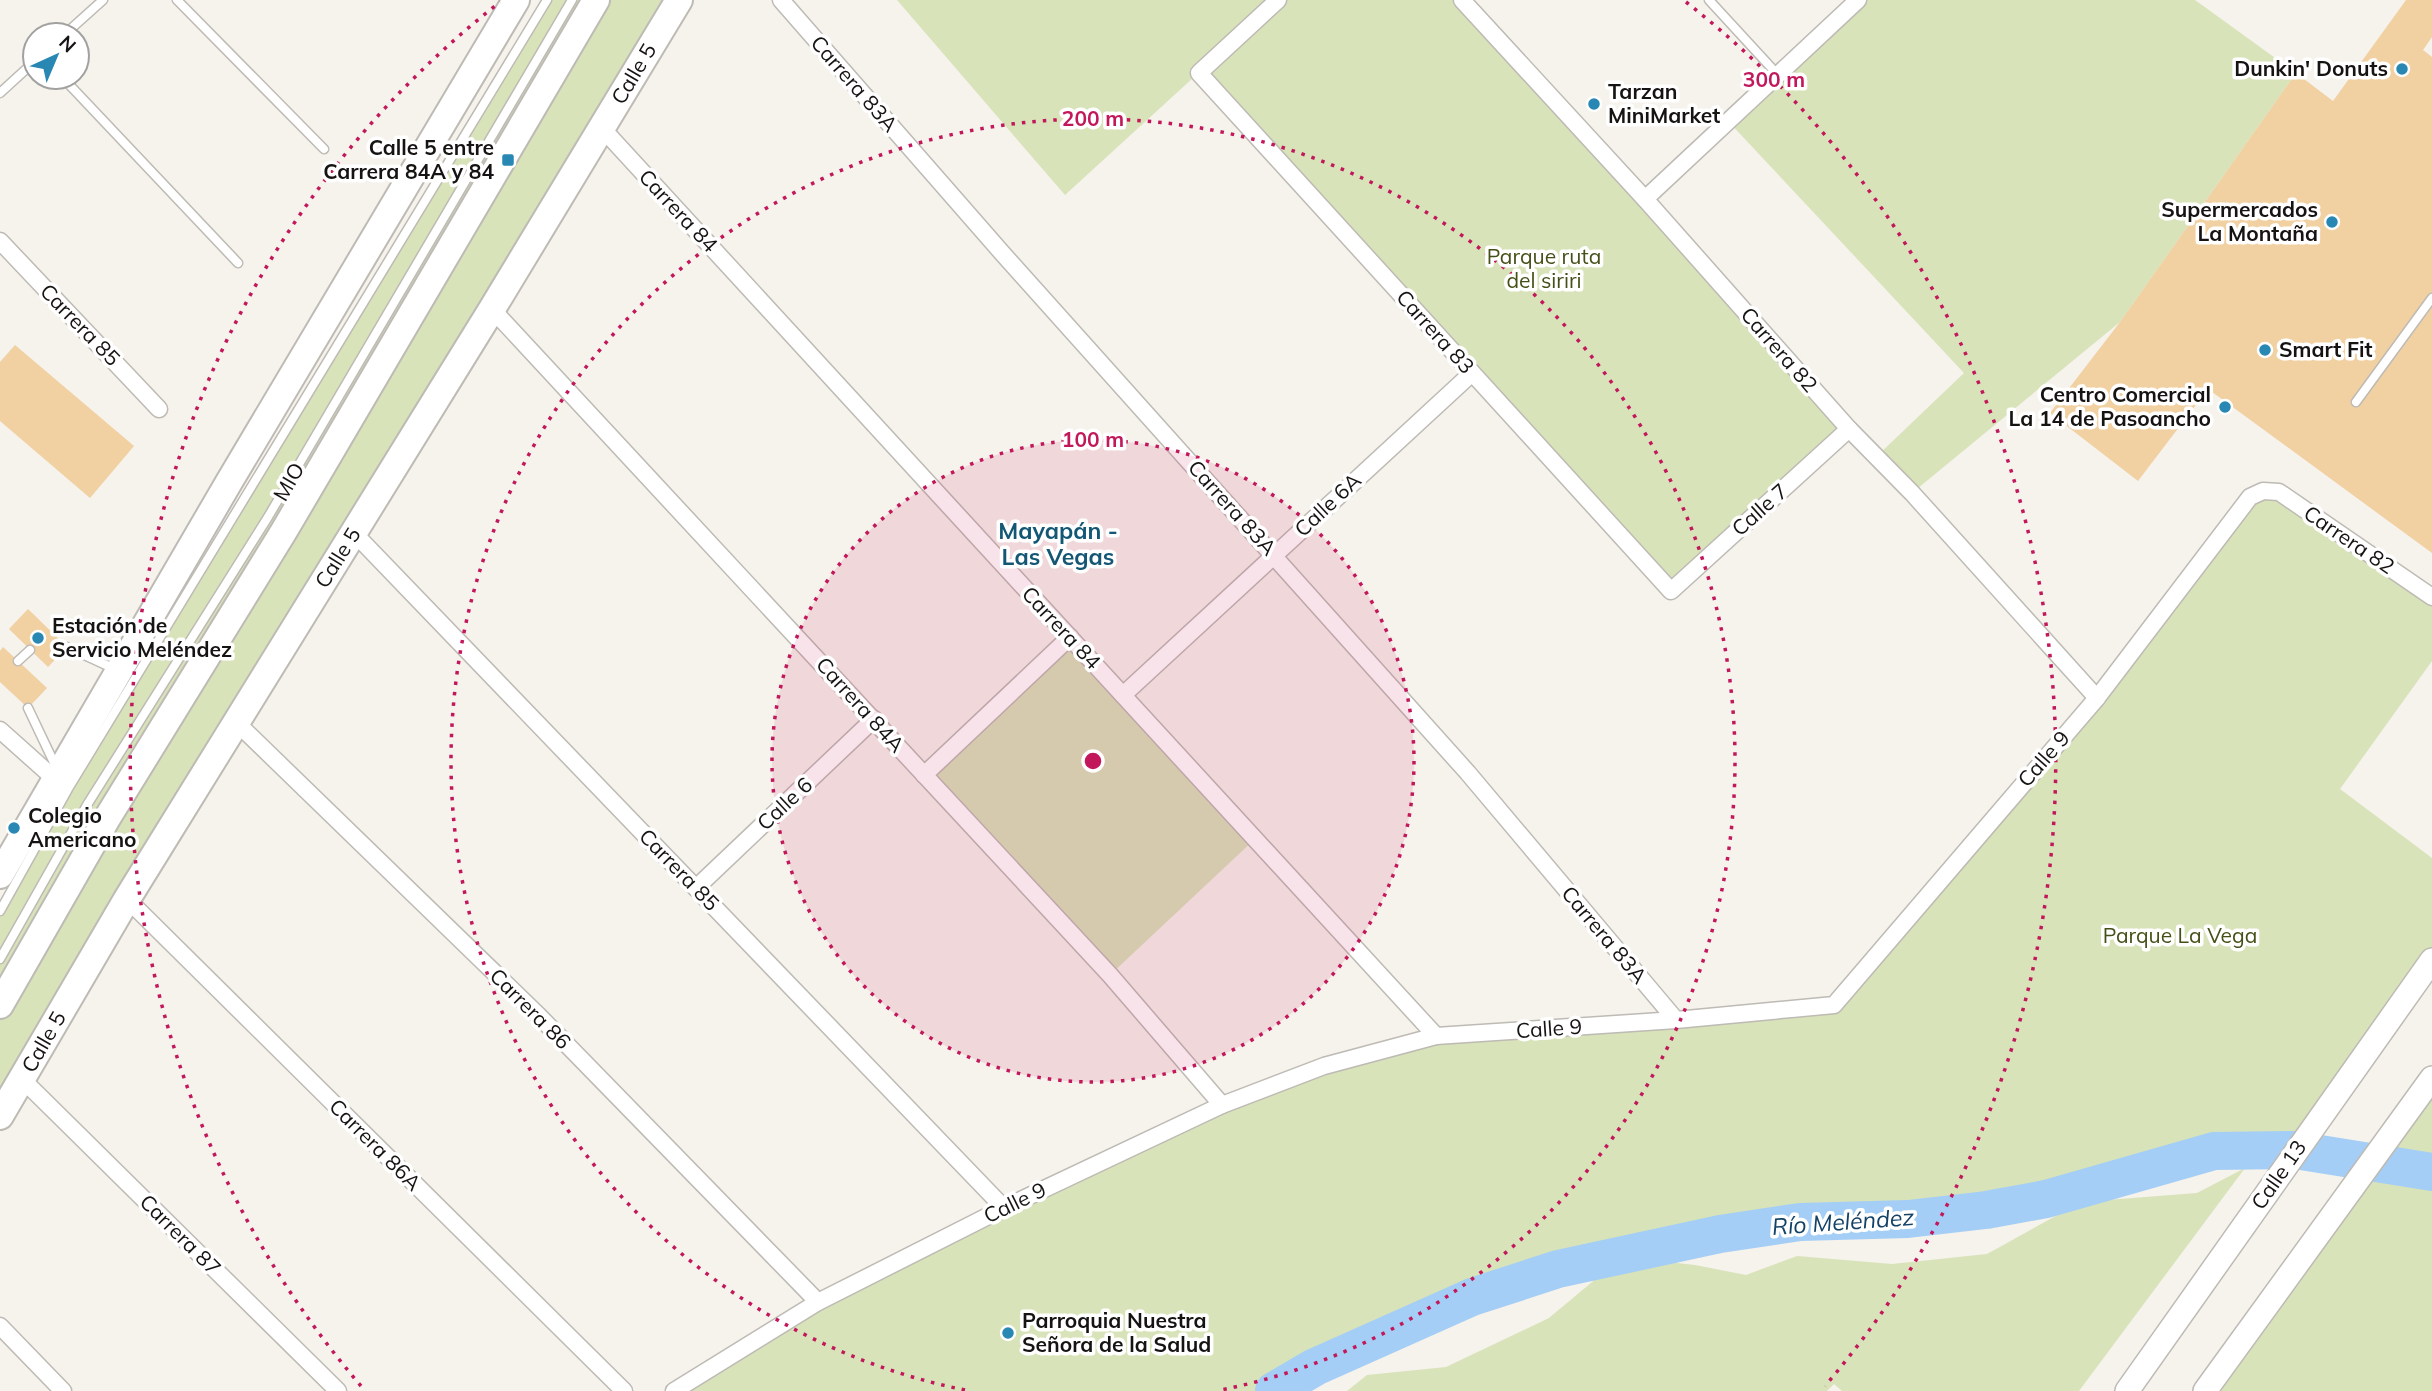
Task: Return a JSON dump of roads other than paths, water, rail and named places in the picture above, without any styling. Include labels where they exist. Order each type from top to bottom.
[{"type":"main road","points":[[0,875],[516,0]]},
{"type":"main road","points":[[0,1005],[106,820],[284,531],[596,0]]},
{"type":"main road","name":"Calle 5","points":[[0,1116],[127,899],[492,309],[679,0]]},
{"type":"main road","name":"Calle 13","points":[[2127,1391],[2432,960]]},
{"type":"main road","points":[[2205,1391],[2432,1078]]},
{"type":"street","name":"Carrera 83A","points":[[781,0],[1012,264],[1468,773],[1676,1020]]},
{"type":"street","name":"Carrera 83","points":[[1278,0],[1199,73],[1671,591]]},
{"type":"street","name":"Carrera 82","points":[[1462,0],[1645,198],[1849,429],[1912,493],[2097,698]]},
{"type":"street","points":[[1645,198],[1858,0]]},
{"type":"street","name":"Carrera 84","points":[[601,127],[1436,1036]]},
{"type":"street","name":"Carrera 85","points":[[0,241],[159,409]]},
{"type":"street","name":"Carrera 84A","points":[[492,309],[1110,975],[1222,1105]]},
{"type":"street","name":"Calle 6A","points":[[1123,695],[1472,373]]},
{"type":"street","name":"Calle 7","points":[[1671,591],[1849,429]]},
{"type":"street","name":"Carrera 82","points":[[2263,491],[2279,492],[2432,597]]},
{"type":"street","name":"Calle 9","points":[[674,1391],[818,1302],[1004,1208],[1222,1105],[1324,1066],[1436,1036],[1676,1020],[1833,1005],[2097,698],[2241,506],[2250,496],[2263,491]]},
{"type":"street","name":"Carrera 85","points":[[354,533],[1004,1208]]},
{"type":"street","points":[[924,775],[1070,637]]},
{"type":"street","name":"Calle 6","points":[[696,888],[874,719]]},
{"type":"street","name":"Carrera 86","points":[[236,722],[538,1015],[818,1302]]},
{"type":"street","points":[[0,730],[57,777]]},
{"type":"street","name":"Carrera 86A","points":[[127,899],[624,1391]]},
{"type":"street","name":"Carrera 87","points":[[22,1079],[338,1391]]},
{"type":"street","points":[[0,1326],[63,1391]]},
{"type":"lane","points":[[80,21],[103,0]]},
{"type":"lane","points":[[177,0],[324,149]]},
{"type":"lane","name":"MIO","points":[[0,911],[75,778],[547,0]]},
{"type":"lane","name":"MIO","points":[[0,959],[87,805],[268,517],[572,0]]},
{"type":"lane","points":[[1709,0],[1778,75]]},
{"type":"lane","points":[[0,93],[21,74]]},
{"type":"lane","points":[[75,91],[238,263]]},
{"type":"lane","points":[[2356,402],[2432,298]]},
{"type":"lane","points":[[67,647],[120,671]]},
{"type":"lane","points":[[18,661],[30,650]]},
{"type":"lane","points":[[28,708],[57,777]]},
{"type":"waterway","name":"Río Meléndez","points":[[1274,1391],[1315,1367],[1472,1297],[1558,1269],[1720,1234],[1800,1222],[1908,1219],[1986,1210],[2046,1199],[2214,1151],[2295,1150],[2432,1172]]},
{"type":"place","name":"Dunkin' Donuts","points":[[2402,69]]},
{"type":"place","name":"Tarzan MiniMarket","points":[[1594,104]]},
{"type":"place","name":"Calle 5 entre Carrera 84A y 84","points":[[508,160]]},
{"type":"place","name":"Supermercados La Montaña","points":[[2332,222]]},
{"type":"place","name":"Smart Fit","points":[[2265,350]]},
{"type":"place","name":"Centro Comercial La 14 de Pasoancho","points":[[2225,407]]},
{"type":"place","name":"Estación de Servicio Meléndez","points":[[38,638]]},
{"type":"place","name":"Colegio Americano","points":[[14,828]]},
{"type":"place","name":"Parroquia Nuestra Señora de la Salud","points":[[1008,1333]]},
{"type":"district","name":"Mayapán - Las Vegas","points":[[1058,544]]},
{"type":"park label","name":"Parque ruta del siriri","points":[[1544,269]]},
{"type":"park label","name":"Parque La Vega","points":[[2180,936]]}]
